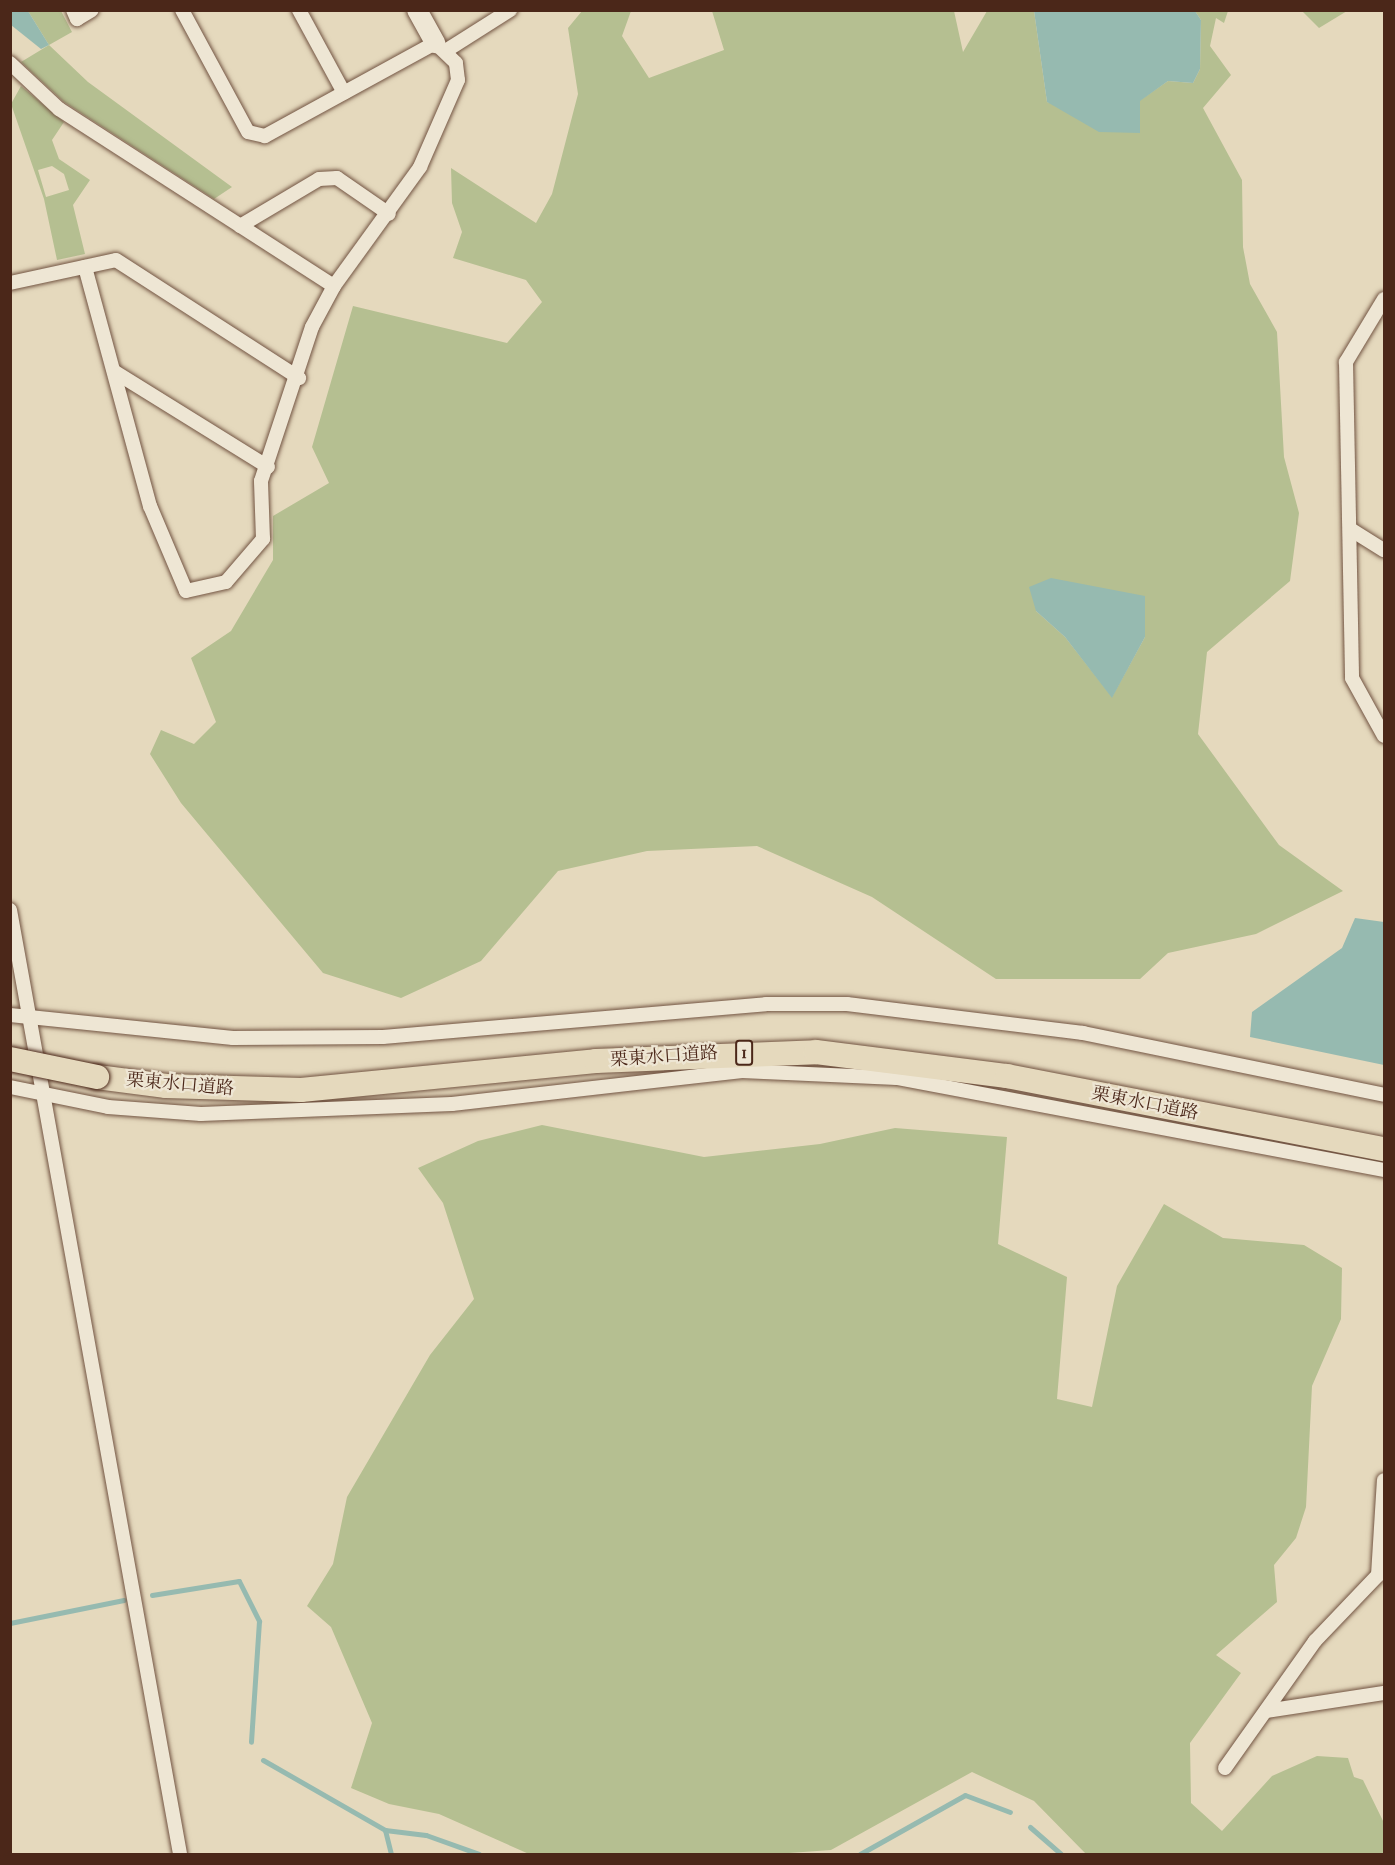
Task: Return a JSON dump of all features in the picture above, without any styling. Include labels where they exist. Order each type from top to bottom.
[{"type":"highway","name":"栗東水口道路","points":[[10,1059],[97,1077],[236,1090],[323,1090],[608,1061],[816,1052],[1007,1076],[1384,1149]]},
{"type":"street","points":[[73,10],[77,19],[92,10]]},
{"type":"street","points":[[182,10],[248,132],[265,136],[344,93],[441,47],[510,10]]},
{"type":"street","points":[[298,10],[344,93]]},
{"type":"street","points":[[85,267],[150,506],[186,591],[226,582],[263,539],[261,481],[299,378],[312,327],[334,286],[389,214],[420,167],[458,80],[441,47],[417,10]]},
{"type":"street","points":[[10,63],[58,109],[334,286]]},
{"type":"street","points":[[240,226],[319,179],[337,178],[389,214]]},
{"type":"street","points":[[10,283],[116,260],[299,378]]},
{"type":"street","points":[[1384,299],[1346,362],[1352,678],[1384,736]]},
{"type":"street","points":[[115,372],[268,466]]},
{"type":"street","points":[[1350,529],[1384,550]]},
{"type":"street","points":[[10,910],[32,1017],[180,1854]]},
{"type":"street","points":[[10,1015],[233,1038],[383,1037],[743,1005],[847,1004],[1083,1033],[1384,1095]]},
{"type":"street","points":[[10,1088],[108,1107],[201,1114],[318,1113],[452,1104],[742,1071],[897,1078],[1384,1170]]},
{"type":"street","points":[[1225,1768],[1315,1641],[1378,1575],[1384,1480]]},
{"type":"street","points":[[1266,1711],[1384,1693]]},
{"type":"green space","points":[[28,11],[61,11],[72,32],[49,45]]},
{"type":"green space","points":[[582,11],[631,11],[622,36],[649,78],[724,50],[712,11],[954,11],[963,52],[987,11],[1034,11],[1047,102],[1140,133],[1139,101],[1168,81],[1193,83],[1200,69],[1201,20],[1195,11],[1228,11],[1224,23],[1216,18],[1210,46],[1231,75],[1203,108],[1242,180],[1243,247],[1250,284],[1277,332],[1284,457],[1299,513],[1290,581],[1207,652],[1198,734],[1279,845],[1343,891],[1256,934],[1168,953],[1140,979],[996,979],[872,897],[757,846],[647,851],[558,871],[481,961],[401,998],[323,973],[181,803],[150,754],[161,730],[194,744],[216,722],[191,658],[231,631],[273,560],[273,516],[329,483],[312,447],[353,306],[507,343],[542,302],[526,280],[453,258],[462,232],[452,203],[451,168],[536,223],[552,194],[578,94],[568,28]],"holes":[[[1145,596],[1145,637],[1112,697],[1065,637],[1036,611]]]},
{"type":"green space","points":[[1302,11],[1347,11],[1319,28]]},
{"type":"green space","points":[[49,45],[88,82],[232,187],[214,199],[64,102],[21,62]]},
{"type":"green space","points":[[21,86],[64,122],[52,140],[59,159],[90,180],[73,205],[85,254],[57,260],[44,199],[11,104]],"holes":[[[52,166],[64,174],[69,190],[46,197],[38,170]]]},
{"type":"green space","points":[[542,1125],[704,1157],[820,1144],[895,1128],[1007,1137],[998,1244],[1067,1277],[1057,1399],[1092,1407],[1117,1286],[1164,1204],[1223,1238],[1304,1245],[1342,1268],[1341,1319],[1312,1386],[1306,1507],[1296,1538],[1274,1565],[1277,1602],[1216,1655],[1241,1673],[1190,1743],[1191,1803],[1222,1831],[1272,1776],[1317,1756],[1348,1758],[1354,1777],[1363,1780],[1384,1823],[1384,1854],[1086,1854],[1034,1801],[972,1772],[831,1850],[775,1854],[529,1854],[439,1814],[389,1804],[351,1788],[372,1723],[331,1627],[307,1606],[333,1564],[347,1497],[430,1355],[474,1299],[443,1203],[418,1168],[478,1141]]},
{"type":"water","points":[[10,11],[28,11],[49,45],[41,49],[11,25]]},
{"type":"water","points":[[1034,11],[1195,11],[1201,20],[1200,69],[1193,83],[1168,81],[1140,101],[1140,133],[1099,132],[1047,102]]},
{"type":"water","points":[[1051,578],[1145,596],[1145,637],[1112,698],[1065,637],[1036,611],[1029,587]]},
{"type":"water","points":[[1355,918],[1384,922],[1384,1065],[1250,1037],[1252,1012],[1342,948]]},
{"type":"waterway","points":[[152,1595],[239,1581],[259,1621],[251,1742]]},
{"type":"waterway","points":[[10,1623],[124,1600]]},
{"type":"waterway","points":[[263,1760],[385,1830],[426,1835],[479,1854]]},
{"type":"waterway","points":[[860,1854],[965,1795],[1010,1812]]},
{"type":"waterway","points":[[1030,1827],[1061,1854]]},
{"type":"waterway","points":[[385,1830],[391,1854]]}]
